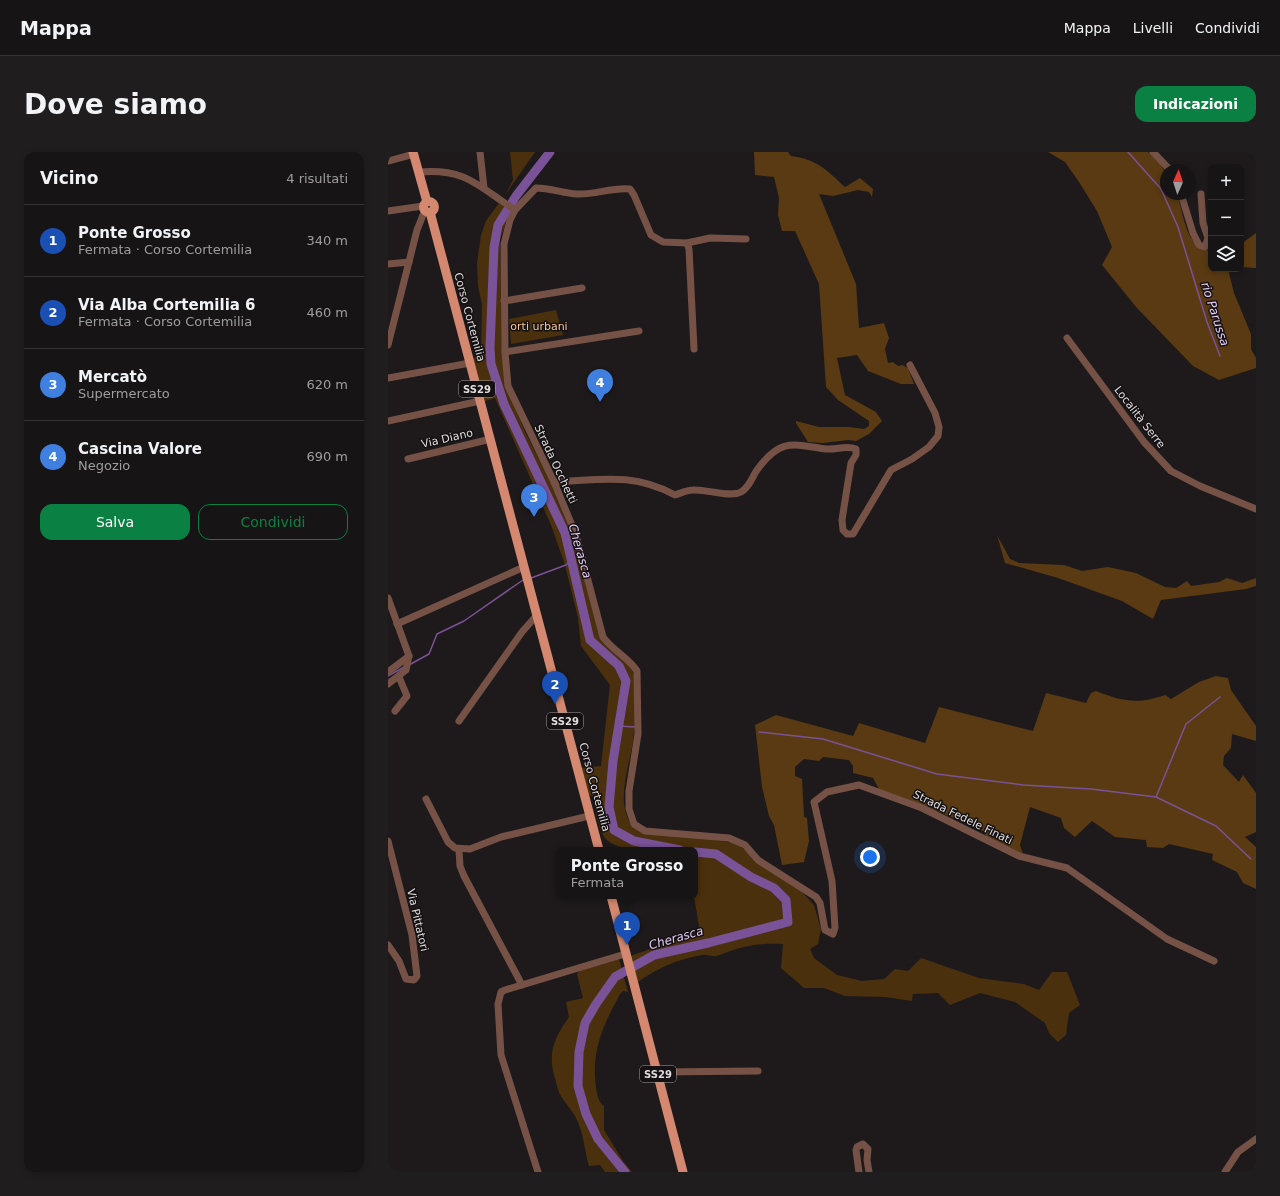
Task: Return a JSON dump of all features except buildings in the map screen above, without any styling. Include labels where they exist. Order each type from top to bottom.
[{"type":"main road","name":"Corso Cortemilia","points":[[414,153],[426,207],[491,439],[598,847]]},
{"type":"main road","name":"SS29","points":[[612,899],[625,956],[658,1072],[683,1172]]},
{"type":"street","points":[[480,152],[484,188]]},
{"type":"street","points":[[1153,152],[1164,164]]},
{"type":"street","name":"Corso Cortemilia","points":[[388,161],[414,153]]},
{"type":"street","points":[[419,172],[435,171],[462,175],[484,188],[515,210]]},
{"type":"street","name":"Strada Occhetti","points":[[746,239],[710,238],[687,243],[663,242],[651,235],[630,189],[623,188],[590,194],[577,194],[536,188],[515,210],[510,220],[504,244],[505,352],[508,386],[512,398],[554,482],[576,535],[603,637],[611,647],[632,664],[637,671],[638,734],[629,791],[630,818],[634,824],[645,831],[729,838],[738,841],[745,845],[758,860],[816,897],[820,904],[825,930],[833,934]]},
{"type":"street","points":[[1183,200],[1193,233],[1199,245],[1205,247],[1208,238],[1203,223],[1201,194]]},
{"type":"street","points":[[388,211],[426,207],[417,230],[410,262],[390,328],[388,345]]},
{"type":"street","points":[[687,243],[689,249],[694,348]]},
{"type":"street","points":[[388,264],[410,262]]},
{"type":"street","points":[[504,301],[582,288]]},
{"type":"street","points":[[505,352],[640,331]]},
{"type":"street","name":"Località Serre","points":[[1067,338],[1144,442],[1171,471],[1200,486],[1256,509]]},
{"type":"street","points":[[388,378],[470,363]]},
{"type":"street","points":[[554,482],[613,478],[633,479],[663,489],[675,495],[691,490],[726,494],[741,492],[750,484],[756,470],[769,456],[784,445],[793,444],[830,449],[850,446],[856,449],[856,455],[851,463],[842,520],[843,530],[847,534],[853,534],[891,470],[912,460],[929,447],[938,436],[939,427],[935,412],[910,365]]},
{"type":"street","points":[[388,421],[480,401]]},
{"type":"street","name":"Via Diano","points":[[408,459],[491,439]]},
{"type":"street","points":[[397,624],[527,579]]},
{"type":"street","points":[[388,598],[408,662],[399,677],[388,684]]},
{"type":"street","points":[[459,721],[522,632],[537,616]]},
{"type":"street","points":[[388,672],[408,662]]},
{"type":"street","points":[[394,711],[407,696],[399,677]]},
{"type":"street","name":"Strada Fedele Finati","points":[[833,934],[836,928],[832,881],[814,802],[827,792],[859,785],[922,808],[1019,856],[1067,868],[1167,939],[1214,961]]},
{"type":"street","points":[[426,799],[448,842],[459,850],[475,848],[501,838],[590,816]]},
{"type":"street","name":"Via Pittatori","points":[[388,841],[414,946],[417,976],[414,980],[406,980],[398,961],[388,945]]},
{"type":"street","points":[[459,850],[460,866],[464,876],[522,985]]},
{"type":"street","points":[[538,1172],[501,1055],[498,1004],[499,997],[505,990],[625,956]]},
{"type":"street","points":[[658,1072],[758,1071]]},
{"type":"street","points":[[1225,1172],[1238,1152],[1256,1139]]},
{"type":"street","points":[[859,1172],[856,1150],[857,1147],[863,1144],[868,1149],[867,1160],[869,1172]]},
{"type":"green space","points":[[510,152],[535,152],[505,195],[513,180]]},
{"type":"green space","points":[[499,203],[509,212],[500,240],[502,355],[506,386],[526,434],[550,480],[571,532],[602,637],[627,664],[634,674],[634,733],[625,782],[624,807],[634,828],[735,843],[801,891],[814,905],[821,929],[818,944],[810,949],[814,958],[837,975],[862,981],[884,979],[895,969],[908,971],[921,958],[979,978],[1024,984],[1039,990],[1052,972],[1067,972],[1080,1005],[1069,1013],[1066,1035],[1058,1042],[1049,1033],[1045,1023],[1015,1002],[980,993],[950,1005],[938,993],[913,994],[912,1001],[885,997],[845,996],[824,988],[804,988],[781,968],[783,944],[756,945],[717,956],[704,955],[685,959],[661,968],[638,982],[630,956],[700,932],[694,899],[698,899],[698,847],[619,847],[609,842],[603,835],[593,796],[588,795],[581,768],[601,766],[610,685],[581,646],[578,618],[565,565],[551,525],[495,398],[482,402],[472,360],[481,351],[482,305],[478,286],[477,263],[481,235],[486,221]]},
{"type":"green space","name":"orti urbani","points":[[556,310],[563,335],[511,344],[509,319]]},
{"type":"green space","points":[[619,959],[628,992],[623,991],[620,994],[608,1017],[597,1050],[595,1074],[597,1095],[600,1102],[604,1106],[604,1130],[623,1161],[632,1172],[605,1172],[600,1165],[589,1166],[578,1122],[558,1091],[553,1072],[552,1055],[555,1040],[569,1017],[566,1002],[583,998],[577,974],[579,971]]},
{"type":"shaded area","points":[[754,152],[788,152],[791,156],[800,157],[821,166],[845,187],[860,178],[873,189],[872,197],[869,192],[858,190],[833,196],[819,194],[856,284],[859,328],[884,323],[889,338],[885,349],[888,363],[893,362],[898,366],[902,365],[908,368],[914,384],[901,384],[868,371],[857,355],[837,358],[845,395],[876,412],[882,421],[869,434],[856,441],[848,440],[823,443],[808,442],[796,423],[796,421],[819,427],[849,427],[864,429],[869,426],[869,421],[838,400],[826,387],[819,284],[795,231],[782,231],[778,215],[779,198],[774,177],[755,175]]},
{"type":"shaded area","points":[[1048,152],[1148,152],[1159,163],[1160,200],[1179,200],[1187,229],[1191,237],[1202,249],[1208,250],[1208,272],[1229,272],[1234,293],[1251,334],[1251,349],[1256,358],[1256,368],[1219,380],[1193,366],[1137,308],[1102,265],[1112,247],[1097,211],[1065,162]]},
{"type":"shaded area","points":[[1256,233],[1256,268],[1244,267],[1244,242]]},
{"type":"shaded area","points":[[997,535],[1010,559],[1019,563],[1064,565],[1082,571],[1108,567],[1136,573],[1165,587],[1176,588],[1187,581],[1191,586],[1219,582],[1227,578],[1242,583],[1256,578],[1256,586],[1246,589],[1161,600],[1153,619],[1122,601],[1058,578],[1005,563]]},
{"type":"shaded area","points":[[1216,676],[1228,678],[1231,690],[1256,726],[1256,741],[1232,734],[1231,748],[1224,756],[1223,765],[1239,782],[1243,775],[1256,793],[1256,832],[1245,837],[1256,847],[1256,889],[1243,883],[1237,872],[1212,860],[1213,854],[1169,844],[1163,848],[1147,847],[1146,840],[1115,837],[1092,821],[1075,837],[1064,828],[1061,818],[1030,807],[1020,845],[1023,854],[986,838],[985,832],[930,808],[879,789],[873,778],[853,773],[853,766],[849,760],[823,757],[819,761],[804,759],[795,767],[795,776],[802,779],[804,817],[807,818],[809,841],[804,862],[782,865],[774,825],[769,816],[762,787],[755,725],[776,715],[853,736],[859,723],[925,743],[939,707],[1033,731],[1046,693],[1086,703],[1091,693],[1096,691],[1122,699],[1138,701],[1165,695],[1171,699],[1199,682]]},
{"type":"waterway","name":"Cherasca","points":[[550,152],[516,196],[498,225],[494,247],[490,348],[491,364],[504,404],[565,533],[590,640],[619,666],[626,681],[613,761],[609,807],[614,830],[634,841],[665,847]]},
{"type":"waterway","name":"rio Parussa","points":[[1128,152],[1161,189],[1178,227],[1207,322],[1220,356]]},
{"type":"waterway","points":[[531,578],[566,565],[571,560]]},
{"type":"waterway","points":[[409,665],[429,654],[437,634],[464,621],[523,580]]},
{"type":"waterway","points":[[388,676],[404,667]]},
{"type":"waterway","points":[[1156,797],[1186,724],[1220,697]]},
{"type":"waterway","points":[[618,726],[635,727]]},
{"type":"waterway","points":[[759,732],[823,739],[937,774],[1023,785],[1091,789],[1156,797],[1216,826],[1251,859]]},
{"type":"waterway","name":"Cherasca","points":[[625,1172],[598,1139],[586,1114],[578,1086],[579,1052],[585,1023],[596,1004],[615,977],[654,955],[708,943],[788,922],[786,900],[774,888],[751,877],[716,854],[698,852]]},
{"type":"place","name":"Cascina Valore","points":[[600,402]]},
{"type":"place","name":"Mercatò","points":[[534,517]]},
{"type":"place","name":"Via Alba Cortemilia 6","points":[[555,704]]},
{"type":"place","name":"Ponte Grosso","points":[[627,945]]}]
